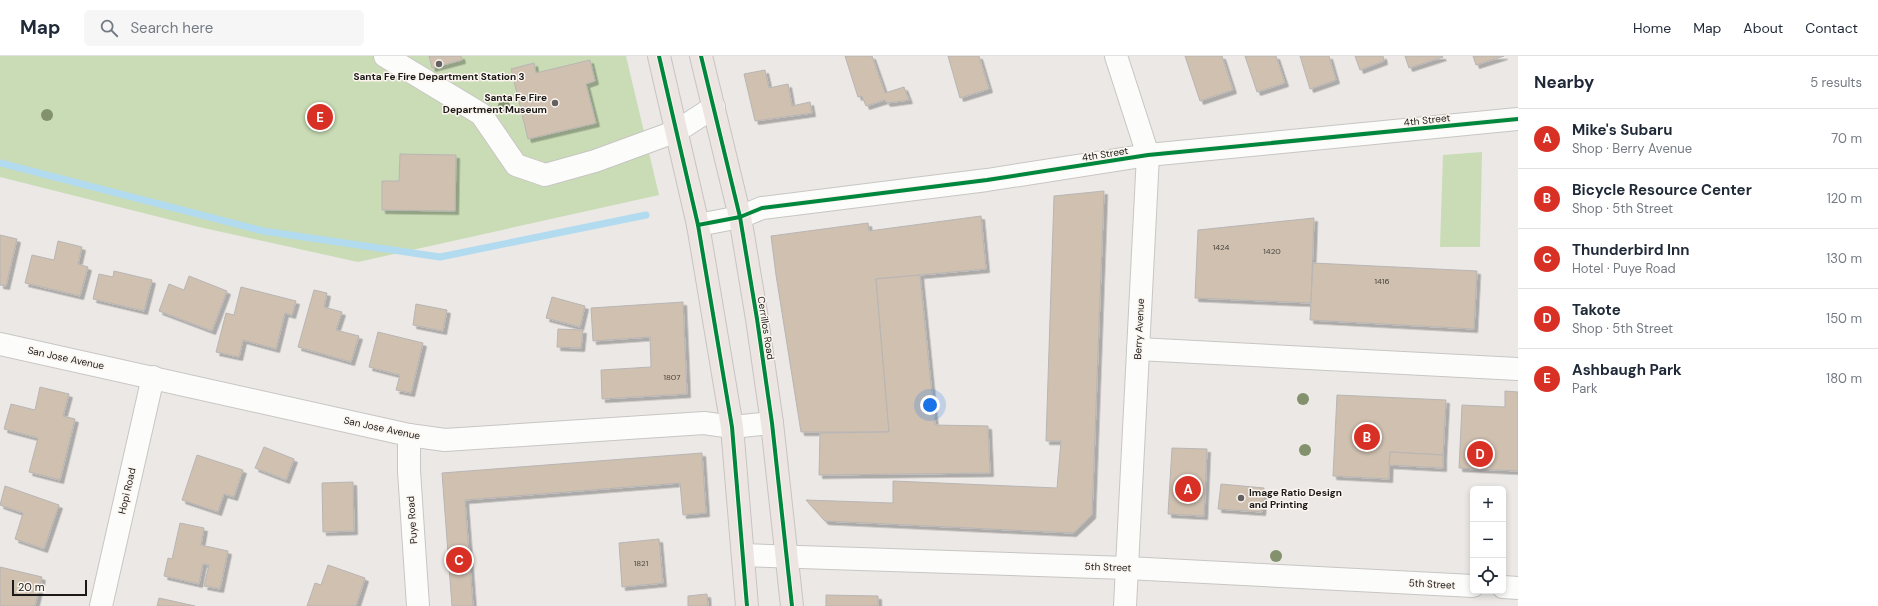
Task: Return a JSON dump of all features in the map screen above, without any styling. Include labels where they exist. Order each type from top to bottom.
[{"type":"main road","points":[[659,56],[698,226],[732,426],[747,606]]},
{"type":"main road","name":"Cerrillos Road","points":[[701,56],[740,217],[772,423],[788,556],[792,606]]},
{"type":"street","points":[[385,56],[481,114],[516,165],[545,175],[595,161],[677,131],[714,107]]},
{"type":"street","name":"Berry Avenue","points":[[1116,56],[1148,155],[1125,606]]},
{"type":"street","name":"4th Street","points":[[698,226],[740,217],[762,208],[987,180],[1148,155],[1518,119]]},
{"type":"street","name":"San Jose Avenue","points":[[0,344],[409,435],[445,440],[704,423],[732,426],[772,423]]},
{"type":"street","points":[[1138,349],[1518,369]]},
{"type":"street","name":"Hopi Road","points":[[101,606],[153,377]]},
{"type":"street","name":"Puye Road","points":[[409,435],[409,471],[418,606]]},
{"type":"street","name":"5th Street","points":[[743,555],[1127,568],[1470,586]]},
{"type":"street","points":[[1506,587],[1518,588]]},
{"type":"green space","points":[[0,56],[626,56],[659,195],[358,262],[199,227],[0,177]]},
{"type":"green space","points":[[1482,152],[1480,247],[1440,247],[1443,155]]},
{"type":"building","name":"Santa Fe Fire Department Station 3","points":[[429,56],[461,56],[462,60],[432,68]]},
{"type":"building","points":[[845,56],[872,56],[885,93],[904,87],[909,100],[887,103],[885,100],[866,106],[862,96],[858,97]]},
{"type":"building","points":[[948,56],[979,56],[989,89],[960,98]]},
{"type":"building","points":[[1185,56],[1222,56],[1233,90],[1200,101]]},
{"type":"building","points":[[1245,56],[1276,56],[1285,83],[1257,92]]},
{"type":"building","points":[[1300,56],[1329,56],[1336,80],[1310,89]]},
{"type":"building","points":[[1355,56],[1383,56],[1384,61],[1360,70]]},
{"type":"building","points":[[1405,56],[1442,56],[1443,57],[1409,68]]},
{"type":"building","points":[[1473,56],[1504,56],[1476,65]]},
{"type":"building","name":"Santa Fe Fire Department Museum","points":[[590,60],[595,81],[586,84],[596,123],[528,139],[511,69],[534,63],[536,73]]},
{"type":"building","points":[[765,70],[769,88],[788,84],[792,106],[810,102],[812,113],[755,121],[744,74]]},
{"type":"building","points":[[400,154],[456,155],[455,211],[382,210],[382,181],[399,181]]},
{"type":"building","points":[[1104,191],[1092,515],[1073,533],[825,521],[806,500],[893,503],[893,481],[1057,488],[1061,441],[1046,441],[1054,196]]},
{"type":"building","points":[[981,216],[986,269],[876,279],[889,432],[801,432],[771,236],[868,223],[869,231]]},
{"type":"building","points":[[1314,218],[1311,303],[1195,298],[1198,230]]},
{"type":"building","points":[[0,235],[17,239],[6,286],[0,285]]},
{"type":"building","points":[[58,241],[82,247],[78,264],[88,267],[80,296],[25,283],[32,255],[54,260]]},
{"type":"building","points":[[1313,263],[1477,271],[1474,329],[1310,320]]},
{"type":"building","points":[[114,271],[152,280],[144,311],[93,299],[99,274],[113,277]]},
{"type":"building","points":[[920,275],[935,425],[988,426],[990,473],[819,475],[820,433],[889,432],[876,279]]},
{"type":"building","points":[[189,276],[227,291],[212,331],[159,311],[169,284],[184,290]]},
{"type":"building","points":[[241,287],[296,301],[292,315],[285,313],[276,349],[243,340],[239,357],[216,352],[226,313],[234,315]]},
{"type":"building","points":[[314,290],[327,293],[324,307],[342,312],[336,330],[359,336],[351,362],[298,347]]},
{"type":"building","points":[[552,297],[585,306],[580,327],[546,318]]},
{"type":"building","points":[[683,302],[687,394],[602,399],[601,370],[651,367],[650,337],[593,341],[591,308]]},
{"type":"building","points":[[416,304],[447,310],[443,331],[413,325]]},
{"type":"building","points":[[558,329],[583,330],[581,348],[557,347]]},
{"type":"building","points":[[378,332],[423,343],[411,393],[396,390],[400,375],[369,367]]},
{"type":"building","points":[[40,387],[69,394],[63,416],[75,419],[60,480],[29,472],[38,438],[4,429],[11,404],[35,410]]},
{"type":"building","points":[[1505,391],[1518,392],[1518,471],[1459,468],[1462,405],[1505,407]]},
{"type":"building","points":[[1337,395],[1446,400],[1443,455],[1390,452],[1389,479],[1333,476]]},
{"type":"building","points":[[264,447],[294,459],[286,480],[255,468]]},
{"type":"building","points":[[1172,448],[1207,449],[1204,516],[1168,514]]},
{"type":"building","points":[[1390,452],[1443,455],[1443,468],[1389,465]]},
{"type":"building","points":[[702,453],[706,513],[683,515],[680,483],[465,500],[473,606],[452,606],[442,473]]},
{"type":"building","points":[[197,455],[243,470],[234,497],[224,494],[218,512],[182,500]]},
{"type":"building","points":[[353,482],[354,531],[323,532],[322,483]]},
{"type":"building","name":"Image Ratio Design and Printing","points":[[1221,484],[1264,488],[1262,512],[1218,509]]},
{"type":"building","points":[[5,486],[59,505],[44,549],[15,539],[23,513],[0,505]]},
{"type":"building","points":[[180,523],[204,528],[201,545],[228,551],[220,589],[204,586],[209,565],[203,564],[199,584],[164,576],[168,558],[172,559]]},
{"type":"building","points":[[659,539],[663,583],[622,587],[619,543]]},
{"type":"building","points":[[328,565],[365,578],[356,606],[307,606],[315,583],[321,585]]},
{"type":"building","points":[[0,567],[42,577],[35,606],[0,606]]},
{"type":"building","points":[[707,594],[708,606],[688,606],[688,596]]},
{"type":"building","points":[[826,595],[878,596],[878,606],[826,606]]},
{"type":"building","points":[[159,598],[195,606],[157,606]]},
{"type":"waterway","points":[[0,163],[263,231],[440,257],[646,215]]},
{"type":"cycle path","points":[[659,56],[698,225],[732,427],[747,606]]},
{"type":"cycle path","points":[[701,56],[740,217],[757,319],[772,423],[792,606]]},
{"type":"cycle path","points":[[698,225],[740,217],[762,208],[987,180],[1148,155],[1518,119]]},
{"type":"place","name":"Santa Fe Fire Department Station 3","points":[[439,64]]},
{"type":"place","name":"Santa Fe Fire Department Museum","points":[[555,103]]},
{"type":"place","name":"Ashbaugh Park","points":[[320,117]]},
{"type":"place","name":"Bicycle Resource Center","points":[[1367,437]]},
{"type":"place","name":"Takote","points":[[1480,454]]},
{"type":"place","name":"Mike's Subaru","points":[[1188,489]]},
{"type":"place","name":"Image Ratio Design and Printing","points":[[1241,498]]},
{"type":"place","name":"Thunderbird Inn","points":[[459,560]]}]
